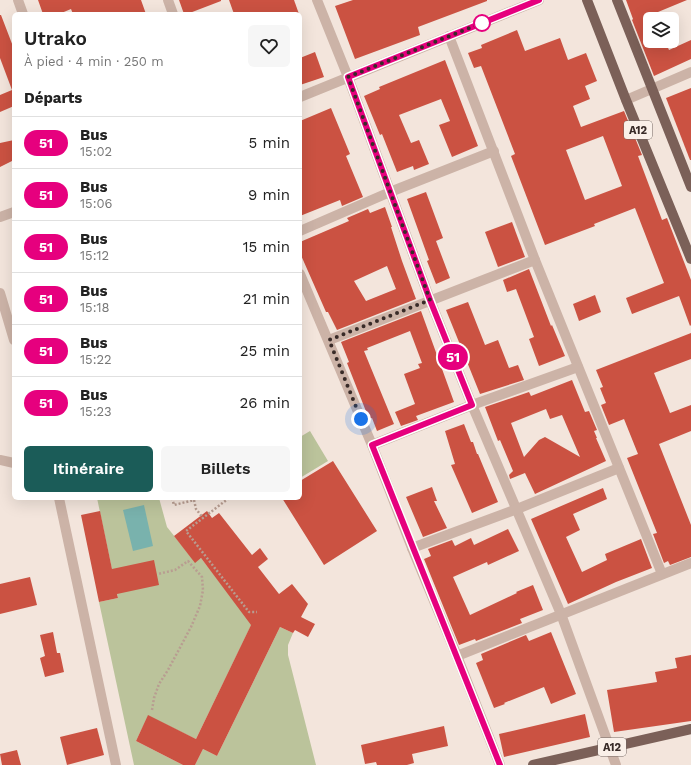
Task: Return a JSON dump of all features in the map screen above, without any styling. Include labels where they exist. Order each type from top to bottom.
[{"type":"main road","name":"A12","points":[[587,0],[691,259]]},
{"type":"main road","name":"A12","points":[[617,0],[691,188]]},
{"type":"main road","name":"A12","points":[[533,765],[691,729]]},
{"type":"street","points":[[18,0],[22,12]]},
{"type":"street","points":[[168,0],[172,12]]},
{"type":"street","points":[[316,0],[348,77],[430,300],[472,405],[561,614],[616,765]]},
{"type":"street","points":[[302,95],[539,0]]},
{"type":"street","points":[[449,36],[535,260],[662,574]]},
{"type":"street","points":[[626,100],[691,72]]},
{"type":"street","points":[[302,230],[390,192],[494,151]]},
{"type":"street","points":[[0,217],[12,213]]},
{"type":"street","points":[[329,340],[535,260]]},
{"type":"street","points":[[302,279],[372,445],[500,765]]},
{"type":"street","points":[[0,293],[12,333]]},
{"type":"street","points":[[372,445],[472,405],[578,367]]},
{"type":"street","points":[[0,460],[12,463]]},
{"type":"street","points":[[412,548],[517,509],[619,468]]},
{"type":"street","points":[[58,500],[116,765]]},
{"type":"street","points":[[457,656],[691,563]]},
{"type":"path","points":[[173,500],[174,505],[194,500],[196,509],[203,518]]},
{"type":"path","points":[[226,500],[186,531],[249,612],[257,612]]},
{"type":"path","points":[[152,710],[159,684],[191,627],[200,606],[203,590],[202,577],[188,561],[175,570],[158,574]]},
{"type":"green space","points":[[310,431],[328,461],[302,477],[302,436]]},
{"type":"green space","points":[[97,500],[160,500],[167,527],[195,562],[201,558],[247,618],[259,609],[196,739],[148,716],[136,741],[183,765],[134,765],[99,602],[118,598]]},
{"type":"green space","points":[[280,627],[293,633],[288,645],[288,655],[316,765],[195,765],[203,749],[217,756]]},
{"type":"water","points":[[144,505],[153,546],[133,551],[123,510]]},
{"type":"building","points":[[38,0],[141,0],[145,12],[72,12],[71,9],[64,12],[42,12]]},
{"type":"building","points":[[179,0],[221,0],[192,12],[183,12]]},
{"type":"building","points":[[229,0],[294,0],[298,12],[233,12]]},
{"type":"building","points":[[353,0],[487,1],[418,27],[420,35],[355,59],[335,6]]},
{"type":"building","points":[[626,0],[687,0],[658,12],[643,12],[643,48],[632,20],[633,19]]},
{"type":"building","points":[[1,15],[12,44],[12,90],[0,58]]},
{"type":"building","points":[[517,30],[525,51],[560,38],[568,60],[586,53],[597,81],[585,86],[590,99],[573,106],[581,127],[624,111],[642,155],[638,156],[662,220],[667,218],[691,280],[690,326],[679,296],[632,314],[626,298],[664,283],[635,208],[594,224],[595,226],[545,245],[511,156],[515,154],[481,66],[474,68],[468,53],[482,48],[481,45]],"holes":[[[603,136],[622,186],[585,200],[566,150]]]},
{"type":"building","points":[[691,40],[691,59],[654,76],[643,48],[668,48],[669,50],[679,48],[679,45]]},
{"type":"building","points":[[315,52],[324,77],[302,84],[302,57]]},
{"type":"building","points":[[445,60],[478,146],[452,157],[439,125],[450,121],[441,99],[399,115],[411,143],[419,140],[429,164],[414,170],[413,166],[397,172],[382,134],[380,135],[364,96],[380,89],[379,87]]},
{"type":"building","points":[[691,88],[691,160],[690,160],[666,98]]},
{"type":"building","points":[[12,90],[12,107],[0,112],[0,95]]},
{"type":"building","points":[[331,108],[350,154],[346,156],[363,197],[342,206],[340,200],[302,215],[302,120]]},
{"type":"building","points":[[12,140],[12,161],[0,167],[0,143]]},
{"type":"building","points":[[426,192],[443,238],[436,241],[450,278],[436,284],[407,199]]},
{"type":"building","points":[[385,207],[416,299],[337,330],[328,312],[326,312],[302,258],[302,241],[349,221],[347,218],[368,209],[370,213]],"holes":[[[387,266],[396,289],[366,301],[354,281]]]},
{"type":"building","points":[[512,222],[525,257],[498,267],[485,232]]},
{"type":"building","points":[[529,269],[551,326],[552,325],[565,356],[539,366],[529,339],[534,337],[516,289],[507,292],[503,280]]},
{"type":"building","points":[[595,295],[601,312],[579,321],[573,304]]},
{"type":"building","points":[[468,302],[485,345],[498,340],[509,368],[518,365],[524,380],[480,394],[446,310]]},
{"type":"building","points":[[421,311],[454,402],[416,416],[418,420],[401,426],[395,412],[415,404],[404,374],[420,368],[418,364],[422,363],[410,331],[367,348],[368,350],[364,351],[394,424],[377,431],[372,418],[369,419],[347,363],[349,362],[341,342]]},
{"type":"building","points":[[691,333],[691,359],[654,373],[670,413],[691,405],[691,431],[659,444],[691,525],[691,557],[670,565],[668,561],[664,563],[653,534],[657,533],[627,458],[638,454],[624,419],[609,425],[601,405],[606,403],[600,388],[603,387],[596,370]]},
{"type":"building","points":[[572,380],[585,412],[589,411],[597,430],[594,431],[596,438],[606,461],[535,494],[525,473],[510,479],[509,475],[513,471],[500,440],[498,441],[485,407],[529,392],[531,396]],"holes":[[[546,409],[550,419],[562,415],[580,457],[545,437],[539,440],[524,457],[511,423]]]},
{"type":"building","points":[[464,424],[498,502],[472,513],[451,465],[455,464],[445,431]]},
{"type":"building","points":[[333,461],[377,531],[324,565],[283,500],[302,500],[302,480]]},
{"type":"building","points":[[432,487],[437,501],[434,501],[447,528],[423,537],[406,497]]},
{"type":"building","points":[[603,488],[607,499],[573,514],[580,530],[566,537],[582,572],[607,560],[605,554],[641,539],[652,568],[616,582],[568,604],[531,519]]},
{"type":"building","points":[[100,511],[112,569],[154,560],[159,585],[117,594],[118,598],[99,602],[81,515]]},
{"type":"building","points":[[207,511],[212,518],[219,513],[252,555],[260,548],[268,559],[258,567],[279,594],[292,584],[308,604],[301,617],[315,624],[308,637],[295,630],[293,633],[280,627],[217,756],[203,749],[195,765],[183,765],[136,741],[148,715],[196,739],[251,625],[201,558],[195,563],[174,536]]},
{"type":"building","points":[[508,529],[519,551],[488,565],[487,562],[453,577],[470,615],[533,585],[543,610],[520,619],[522,623],[476,641],[475,639],[459,645],[424,559],[431,556],[428,549],[452,540],[455,546],[471,538],[474,545]]},
{"type":"building","points":[[30,577],[37,605],[0,614],[0,584]]},
{"type":"building","points":[[53,632],[57,653],[60,653],[64,672],[45,677],[40,658],[45,656],[40,635]]},
{"type":"building","points":[[551,632],[576,694],[551,704],[544,687],[494,708],[476,663],[483,660],[481,654],[526,635],[529,641]]},
{"type":"building","points":[[691,655],[691,721],[614,732],[607,690],[657,682],[655,672],[677,668],[675,658]]},
{"type":"building","points":[[585,714],[590,737],[504,757],[499,734]]},
{"type":"building","points":[[444,726],[448,746],[412,754],[414,763],[407,765],[377,765],[376,762],[365,764],[361,745]]},
{"type":"building","points":[[97,728],[104,755],[67,765],[60,737]]},
{"type":"building","points":[[17,750],[21,765],[2,765],[0,754]]},
{"type":"bus line","name":"51","points":[[500,765],[372,445],[472,405],[430,300],[348,77],[539,0]]},
{"type":"route","points":[[361,419],[329,340],[430,300],[348,77],[482,23]]}]
